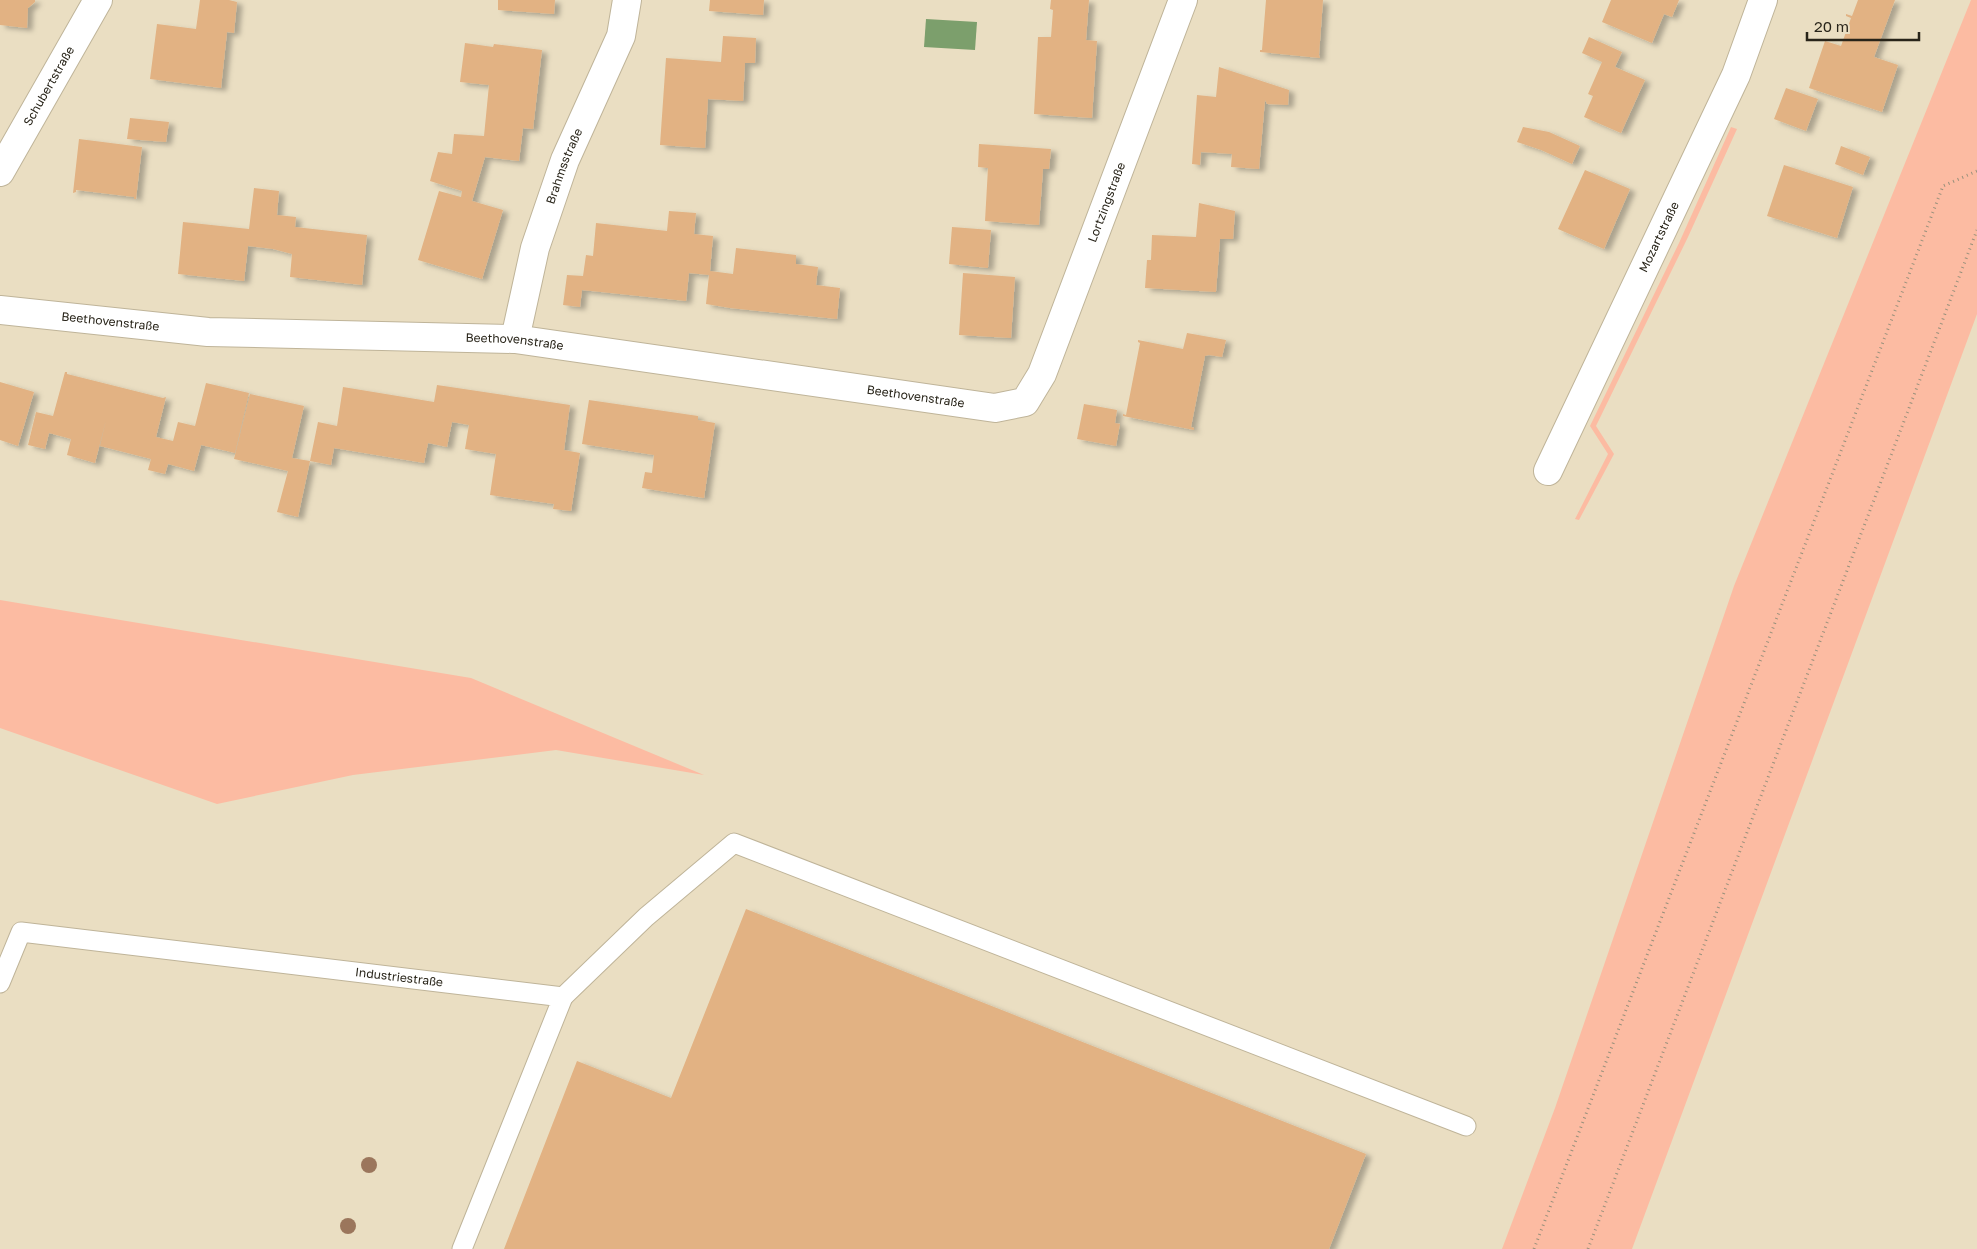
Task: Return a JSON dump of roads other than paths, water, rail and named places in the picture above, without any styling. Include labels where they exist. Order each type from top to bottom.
[{"type":"street","name":"Schubertstraße","points":[[0,172],[98,0]]},
{"type":"street","name":"Brahmsstraße","points":[[516,339],[535,248],[564,160],[622,36],[626,0]]},
{"type":"street","name":"Lortzingstraße","points":[[1025,402],[1042,374],[1183,0]]},
{"type":"street","name":"Mozartstraße","points":[[1548,471],[1736,75],[1763,0]]},
{"type":"street","name":"Beethovenstraße","points":[[0,310],[208,332],[516,339],[995,408],[1025,402]]},
{"type":"lane","points":[[462,1249],[563,997],[646,917],[734,843],[1466,1126]]},
{"type":"lane","name":"Industriestraße","points":[[0,983],[21,932],[563,997]]}]
